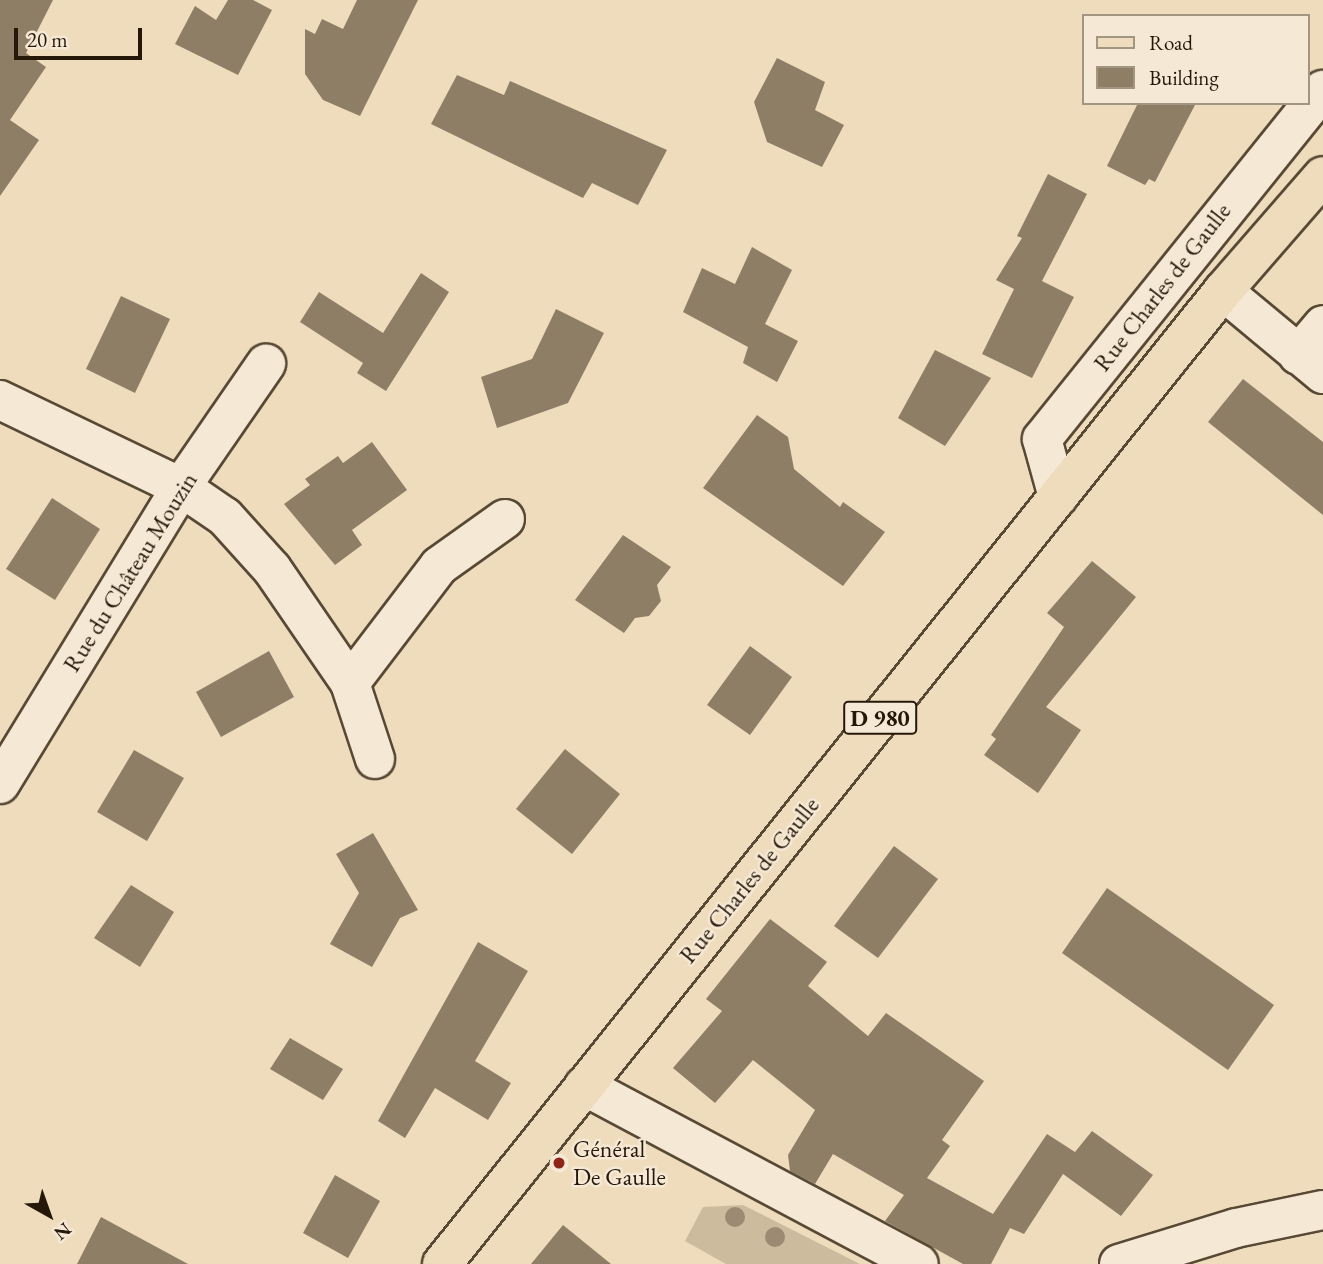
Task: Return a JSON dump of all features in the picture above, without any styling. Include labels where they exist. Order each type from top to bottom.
[{"type":"main road","name":"Rue Charles de Gaulle","points":[[442,1264],[1223,291],[1323,176]]},
{"type":"street","name":"Rue Charles de Gaulle","points":[[1058,497],[1042,439],[1323,90]]},
{"type":"street","points":[[1223,291],[1311,364],[1323,325]]},
{"type":"street","name":"Rue du Château Mouzin","points":[[0,784],[181,487],[266,364]]},
{"type":"street","points":[[0,400],[181,487],[245,536],[350,683],[375,759]]},
{"type":"street","points":[[350,683],[439,566],[505,519]]},
{"type":"street","points":[[584,1086],[919,1264]]},
{"type":"street","points":[[1119,1264],[1236,1228],[1323,1210]]},
{"type":"shaded area","points":[[743,1205],[860,1264],[726,1264],[685,1241],[703,1207]]},
{"type":"building","points":[[0,0],[53,0],[26,53],[46,67],[10,120],[39,140],[0,196]]},
{"type":"building","points":[[228,0],[253,0],[272,10],[238,75],[175,44],[195,6],[216,20]]},
{"type":"building","points":[[357,0],[418,0],[360,116],[323,100],[305,74],[305,29],[315,34],[322,19],[343,29]]},
{"type":"building","points":[[777,58],[825,82],[815,110],[844,125],[822,167],[767,142],[754,102]]},
{"type":"building","points":[[457,75],[504,95],[510,81],[667,150],[638,205],[592,183],[583,198],[431,124]]},
{"type":"building","points":[[1137,105],[1195,105],[1155,182],[1149,179],[1145,185],[1107,166]]},
{"type":"building","points":[[1048,174],[1087,194],[1042,281],[1074,297],[1032,378],[982,354],[1014,289],[996,280],[1022,238],[1017,236]]},
{"type":"building","points":[[752,247],[792,270],[765,324],[798,341],[777,382],[743,363],[748,347],[683,312],[702,268],[735,284]]},
{"type":"building","points":[[421,273],[449,292],[386,391],[357,373],[363,363],[300,322],[319,292],[383,333]]},
{"type":"building","points":[[121,296],[170,319],[135,393],[86,369]]},
{"type":"building","points":[[556,309],[604,333],[568,403],[497,428],[481,377],[532,359]]},
{"type":"building","points":[[935,350],[991,378],[945,446],[898,418]]},
{"type":"building","points":[[1243,379],[1323,442],[1323,515],[1208,422]]},
{"type":"building","points":[[757,415],[788,437],[794,469],[840,507],[843,502],[885,532],[843,586],[703,488]]},
{"type":"building","points":[[372,442],[407,490],[352,530],[362,545],[335,565],[284,504],[310,485],[305,479],[338,456],[343,463]]},
{"type":"building","points":[[52,498],[100,529],[55,600],[6,569]]},
{"type":"building","points":[[623,535],[671,567],[657,585],[661,601],[649,616],[635,618],[624,633],[575,600]]},
{"type":"building","points":[[1092,561],[1136,597],[1046,707],[1081,730],[1038,793],[984,755],[996,739],[991,735],[1064,627],[1047,613]]},
{"type":"building","points":[[750,646],[792,677],[750,735],[707,705]]},
{"type":"building","points":[[269,651],[294,697],[221,737],[196,692]]},
{"type":"building","points":[[565,749],[620,794],[572,854],[516,809]]},
{"type":"building","points":[[134,750],[184,778],[147,841],[97,812]]},
{"type":"building","points":[[373,833],[418,910],[400,918],[372,967],[330,944],[359,893],[336,854]]},
{"type":"building","points":[[894,846],[938,879],[878,958],[834,926]]},
{"type":"building","points":[[131,885],[174,912],[140,967],[94,938]]},
{"type":"building","points":[[1107,888],[1274,1005],[1228,1070],[1062,953]]},
{"type":"building","points":[[770,919],[827,962],[808,986],[868,1036],[886,1013],[984,1081],[942,1140],[950,1146],[927,1178],[993,1214],[1047,1134],[1075,1152],[1092,1131],[1153,1175],[1121,1216],[1063,1174],[1024,1234],[1010,1228],[991,1264],[963,1264],[885,1221],[904,1195],[833,1154],[815,1184],[790,1171],[788,1155],[815,1110],[753,1060],[715,1103],[673,1068],[722,1011],[706,999]]},
{"type":"building","points":[[478,942],[528,971],[475,1061],[511,1083],[488,1120],[435,1088],[405,1138],[378,1121]]},
{"type":"building","points":[[290,1038],[343,1069],[323,1100],[270,1069]]},
{"type":"building","points":[[335,1175],[380,1201],[348,1258],[303,1233]]},
{"type":"building","points":[[101,1217],[188,1264],[77,1264]]},
{"type":"building","points":[[563,1225],[611,1264],[531,1264]]},
{"type":"place","name":"Général De Gaulle","points":[[559,1163]]}]
